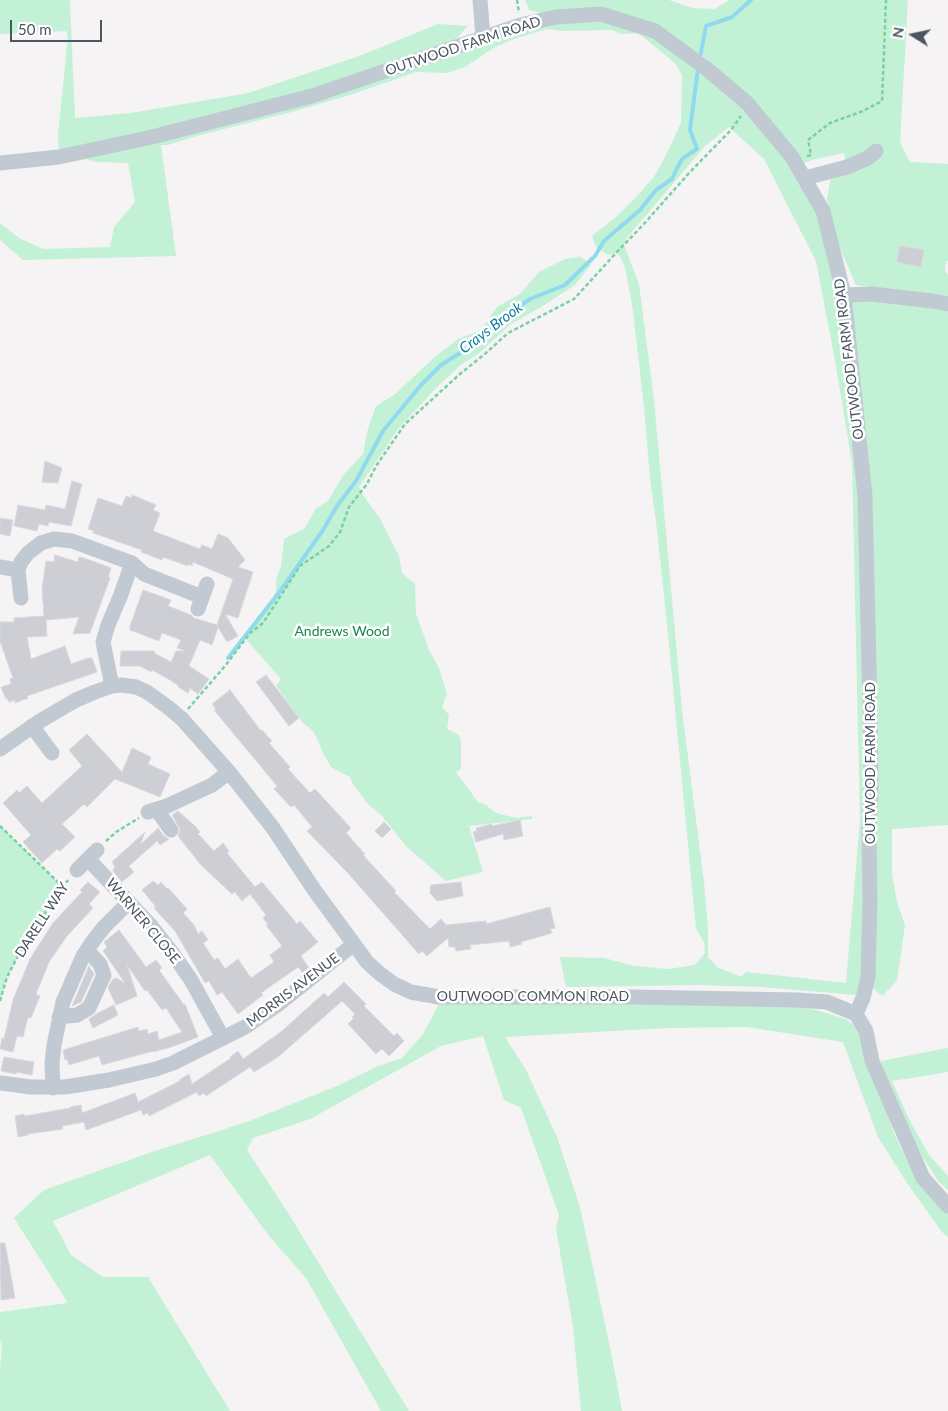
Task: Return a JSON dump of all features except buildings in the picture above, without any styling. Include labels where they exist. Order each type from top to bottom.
[{"type":"street","points":[[480,0],[483,37]]},
{"type":"street","name":"OUTWOOD FARM ROAD","points":[[0,163],[59,157],[190,128],[312,96],[520,25],[556,17],[601,14],[655,31],[708,69],[747,103],[792,157],[823,211],[844,295],[865,496],[870,709],[871,784],[868,976],[863,998],[856,1014]]},
{"type":"street","points":[[805,178],[848,167],[868,158],[876,151]]},
{"type":"street","points":[[844,295],[872,294],[948,304]]},
{"type":"street","points":[[21,598],[18,570],[21,562],[41,543],[54,540],[72,541],[132,563],[144,574],[202,597]]},
{"type":"street","points":[[112,686],[103,642],[132,563]]},
{"type":"street","points":[[0,567],[18,570]]},
{"type":"street","name":"OUTWOOD COMMON ROAD","points":[[0,749],[32,726],[76,700],[112,686],[136,687],[147,692],[182,719],[229,772],[273,828],[315,892],[367,962],[394,984],[411,992],[439,998],[641,997],[797,1000],[827,1002],[856,1014]]},
{"type":"street","points":[[32,726],[52,753]]},
{"type":"street","points":[[171,830],[153,811],[212,785],[229,772]]},
{"type":"street","name":"WARNER CLOSE","points":[[87,859],[152,927],[191,980],[223,1038]]},
{"type":"street","points":[[53,1088],[52,1063],[54,1045],[63,1002],[87,950],[104,926],[129,902]]},
{"type":"street","name":"MORRIS AVENUE","points":[[0,1083],[53,1088],[83,1085],[156,1069],[173,1063],[245,1027],[280,1003],[354,944]]},
{"type":"street","points":[[59,1017],[77,1015],[89,1008],[104,975],[100,964],[87,950]]},
{"type":"street","points":[[856,1014],[866,1031],[872,1061],[923,1178],[948,1206]]},
{"type":"path","points":[[792,157],[810,155],[808,140],[830,124],[882,101],[886,0]]},
{"type":"path","points":[[182,719],[226,666],[250,633],[263,623],[300,566],[329,546],[340,532],[349,507],[367,484],[376,466],[405,424],[508,333],[574,299],[644,225],[695,166],[740,120],[747,103]]},
{"type":"path","name":"DARELL WAY","points":[[0,1001],[7,977],[19,954],[34,928],[63,887],[87,859],[116,832],[153,811]]},
{"type":"path","points":[[0,826],[63,887]]},
{"type":"green space","points":[[0,0],[70,0],[75,118],[131,113],[248,93],[362,55],[438,24],[468,26],[446,50],[541,19],[601,15],[654,32],[742,100],[816,202],[844,295],[948,304],[948,825],[892,829],[892,875],[897,902],[905,925],[897,981],[882,996],[866,982],[864,971],[856,995],[762,987],[698,985],[566,987],[560,957],[604,958],[634,966],[668,969],[695,965],[705,953],[704,942],[696,929],[667,624],[633,311],[625,267],[620,256],[616,253],[608,255],[596,247],[592,236],[616,217],[636,197],[654,177],[665,157],[681,123],[682,75],[675,63],[638,33],[622,34],[611,30],[562,31],[547,29],[495,47],[465,67],[447,73],[416,72],[353,94],[292,112],[168,145],[161,145],[176,256],[23,260],[0,240],[0,223],[19,238],[43,249],[110,247],[114,227],[135,202],[128,163],[95,162],[86,159],[79,153],[59,157],[58,134],[68,36],[66,31],[0,34]],"holes":[[[729,127],[764,159],[816,261],[852,463],[860,820],[846,983],[746,972],[742,977],[717,967],[708,957],[708,928],[704,882],[682,710],[654,400],[639,284],[624,245],[626,239],[705,146]]]},
{"type":"green space","points":[[525,0],[669,0],[693,8],[714,9],[730,0],[908,0],[900,142],[910,162],[948,164],[948,261],[946,261],[945,271],[948,275],[948,298],[856,285],[839,246],[827,199],[832,171],[847,166],[844,153],[797,165],[760,110],[703,56],[655,31],[601,14],[556,17],[529,10]]},
{"type":"green space","name":"Andrews Wood","points":[[581,257],[591,265],[575,285],[511,324],[478,354],[462,364],[439,385],[398,429],[359,487],[381,520],[399,556],[402,573],[415,584],[416,614],[430,652],[439,668],[447,694],[442,707],[449,715],[447,729],[459,735],[461,743],[461,769],[456,772],[478,802],[486,805],[496,813],[516,818],[532,816],[532,819],[469,826],[483,872],[446,881],[407,847],[381,815],[367,803],[350,777],[331,767],[312,730],[303,723],[276,686],[281,679],[245,638],[269,606],[276,591],[276,579],[281,567],[284,539],[305,528],[316,508],[328,501],[344,474],[363,454],[367,432],[376,406],[394,395],[435,357],[458,339],[481,330],[497,307],[520,294],[539,272],[565,259]]},
{"type":"green space","points":[[0,826],[63,887],[19,954],[7,977],[0,1001]]},
{"type":"green space","points":[[742,1000],[812,1009],[846,1019],[860,1030],[893,1131],[903,1153],[919,1177],[948,1211],[948,1237],[942,1232],[907,1183],[878,1137],[843,1042],[747,1027],[668,1028],[505,1037],[526,1070],[557,1137],[580,1207],[611,1352],[622,1411],[581,1411],[573,1327],[556,1229],[559,1215],[521,1108],[504,1100],[483,1036],[441,1046],[310,1119],[253,1138],[247,1150],[290,1216],[409,1411],[381,1411],[306,1278],[269,1236],[210,1155],[53,1221],[71,1255],[103,1277],[148,1277],[230,1411],[0,1411],[2,1346],[0,1340],[0,1312],[68,1303],[14,1218],[44,1190],[152,1152],[247,1122],[337,1086],[376,1067],[402,1058],[423,1034],[439,1004]]},
{"type":"green space","points":[[948,1048],[948,1072],[892,1081],[911,1123],[929,1155],[948,1176],[948,1190],[939,1182],[922,1156],[886,1084],[881,1061]]},
{"type":"waterway","name":"Crays Brook","points":[[700,58],[706,26],[732,17],[751,0]]},
{"type":"waterway","name":"Crays Brook","points":[[228,658],[281,590],[323,530],[337,506],[356,481],[383,431],[421,385],[441,365],[468,348],[487,329],[530,299],[565,285],[595,256],[604,241],[640,210],[656,190],[672,179],[683,158],[697,149],[690,130],[698,68]]}]
